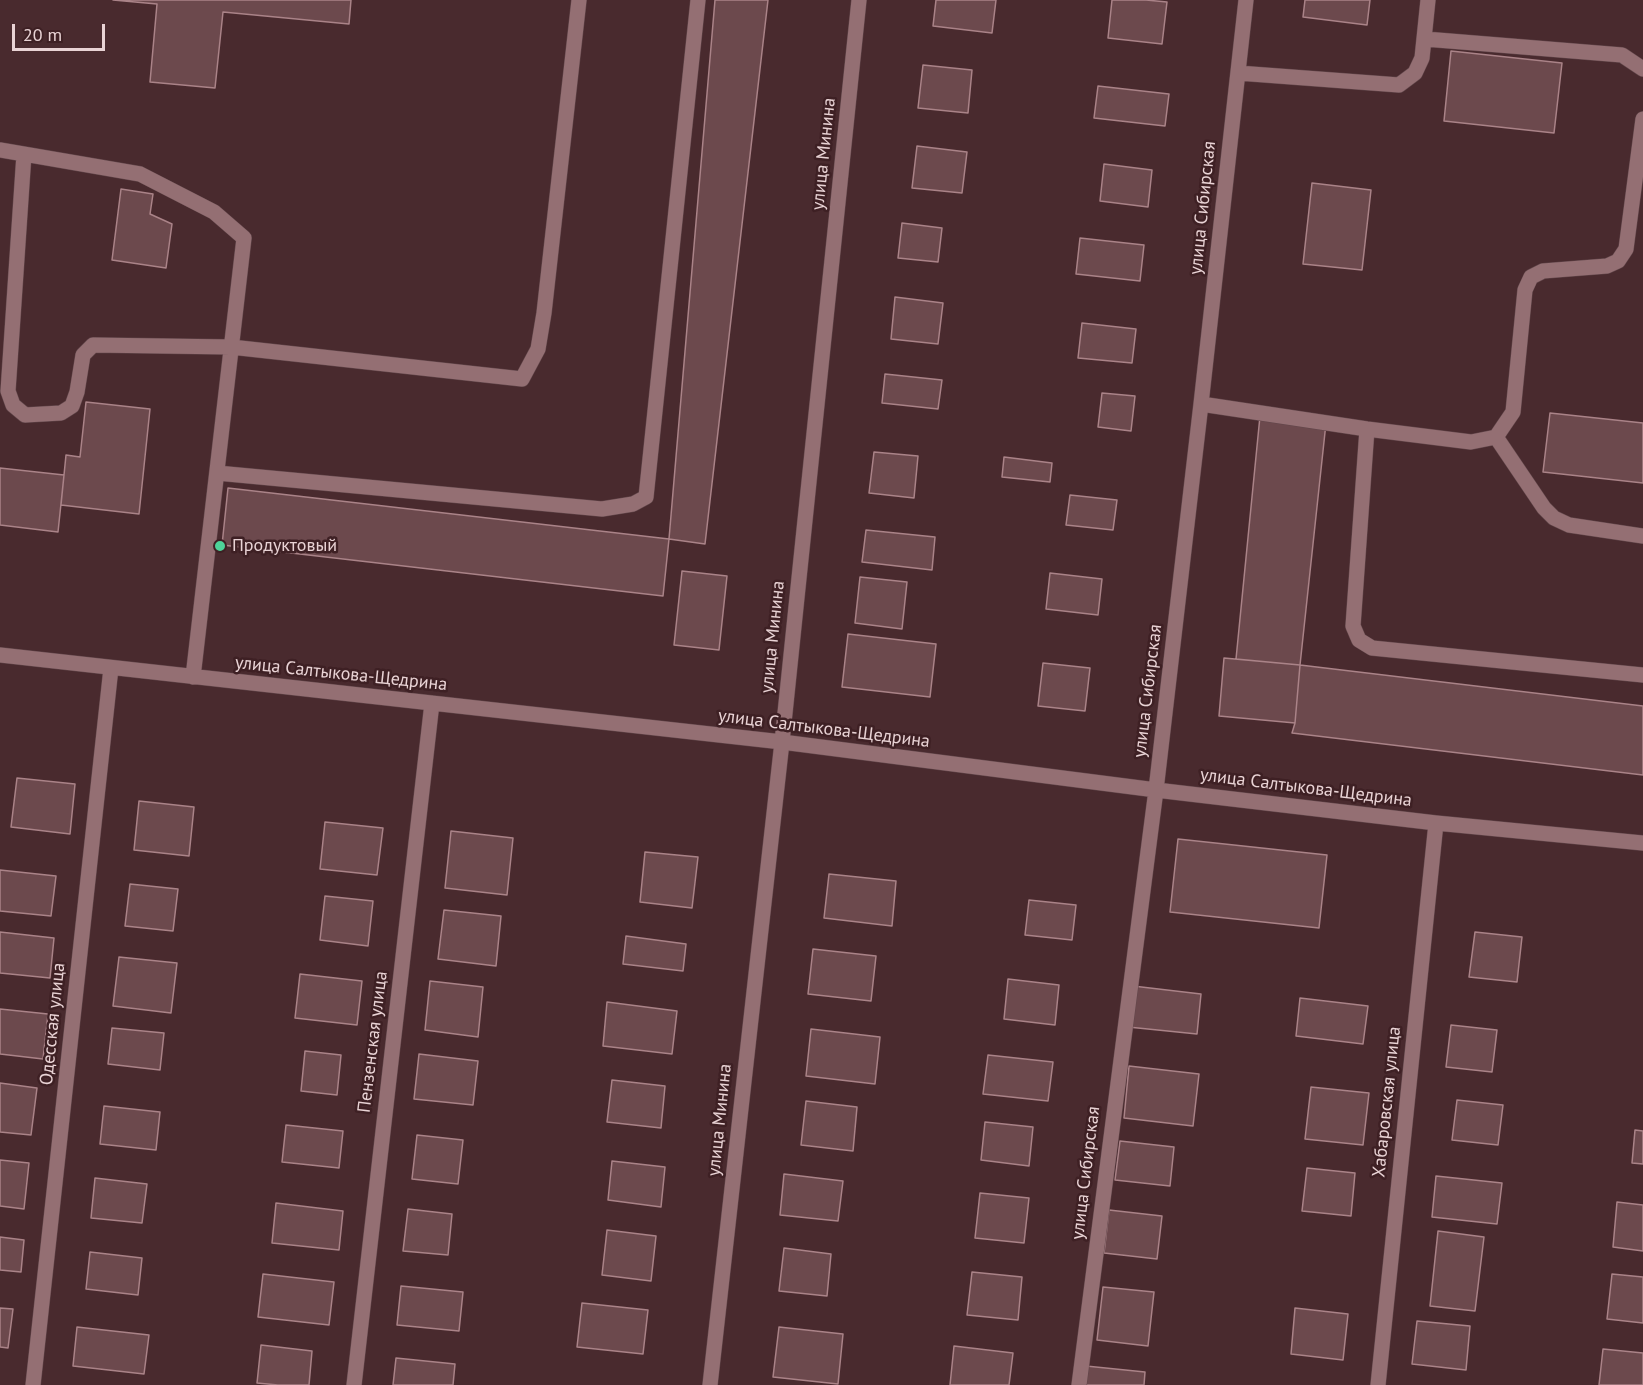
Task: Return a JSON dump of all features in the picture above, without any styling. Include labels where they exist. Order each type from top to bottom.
[{"type":"street","points":[[24,154],[8,391],[13,405],[25,415],[61,414],[72,406],[77,392],[83,355],[93,345],[231,347],[522,379],[537,349],[544,314],[579,0]]},
{"type":"street","points":[[217,472],[602,509],[633,504],[646,497],[698,0]]},
{"type":"street","name":"улица Минина","points":[[710,1385],[782,742],[859,0]]},
{"type":"street","name":"улица Сибирская","points":[[1078,1385],[1156,790],[1202,404],[1246,0]]},
{"type":"street","points":[[1238,73],[1399,85],[1415,73],[1422,58],[1428,0]]},
{"type":"street","points":[[1425,39],[1622,55],[1643,69]]},
{"type":"street","points":[[1202,404],[1471,442],[1496,437],[1513,412],[1525,290],[1531,277],[1543,271],[1608,266],[1618,261],[1626,249],[1643,119]]},
{"type":"street","points":[[0,150],[140,174],[214,212],[244,238],[193,677]]},
{"type":"street","points":[[1367,429],[1353,626],[1359,640],[1372,648],[1643,675]]},
{"type":"street","points":[[1496,437],[1544,508],[1554,518],[1569,525],[1643,536]]},
{"type":"street","name":"улица Салтыкова-Щедрина","points":[[0,656],[782,742],[1436,823],[1643,843]]},
{"type":"street","name":"Одесская улица","points":[[33,1385],[111,668]]},
{"type":"street","name":"Пензенская улица","points":[[354,1385],[432,703]]},
{"type":"street","name":"Хабаровская улица","points":[[1378,1385],[1436,823]]},
{"type":"building","points":[[113,0],[351,0],[349,24],[223,12],[215,88],[150,82],[157,4]]},
{"type":"building","points":[[715,0],[768,0],[705,544],[669,539]]},
{"type":"building","points":[[936,0],[996,0],[992,33],[933,26]]},
{"type":"building","points":[[1112,0],[1167,2],[1162,44],[1108,38]]},
{"type":"building","points":[[1305,0],[1370,0],[1367,25],[1303,17]]},
{"type":"building","points":[[1451,51],[1562,63],[1554,133],[1444,121]]},
{"type":"building","points":[[923,65],[972,70],[968,113],[918,108]]},
{"type":"building","points":[[1098,86],[1169,94],[1165,126],[1094,118]]},
{"type":"building","points":[[917,146],[967,152],[962,193],[912,188]]},
{"type":"building","points":[[1104,164],[1152,170],[1148,207],[1100,201]]},
{"type":"building","points":[[1312,183],[1371,190],[1362,270],[1303,264]]},
{"type":"building","points":[[121,189],[153,194],[150,214],[172,224],[166,268],[112,260]]},
{"type":"building","points":[[902,223],[942,228],[938,262],[898,258]]},
{"type":"building","points":[[1080,238],[1144,245],[1140,281],[1076,274]]},
{"type":"building","points":[[895,297],[943,303],[938,344],[891,339]]},
{"type":"building","points":[[1082,323],[1136,329],[1132,363],[1078,358]]},
{"type":"building","points":[[885,374],[942,380],[938,409],[882,403]]},
{"type":"building","points":[[1102,393],[1135,396],[1131,431],[1098,427]]},
{"type":"building","points":[[86,402],[150,409],[139,514],[61,505],[66,455],[80,457]]},
{"type":"building","points":[[1550,413],[1643,423],[1643,483],[1543,472]]},
{"type":"building","points":[[1260,416],[1326,423],[1300,665],[1236,659]]},
{"type":"building","points":[[874,452],[918,456],[914,498],[869,493]]},
{"type":"building","points":[[1004,457],[1052,463],[1050,482],[1002,477]]},
{"type":"building","points":[[0,468],[64,475],[58,532],[0,525]]},
{"type":"building","points":[[228,488],[669,539],[663,596],[222,545]]},
{"type":"building","points":[[1070,495],[1117,500],[1113,530],[1066,525]]},
{"type":"building","points":[[866,530],[935,537],[932,570],[862,562]]},
{"type":"building","points":[[682,571],[727,576],[719,650],[674,645]]},
{"type":"building","points":[[1050,573],[1102,579],[1098,615],[1046,609]]},
{"type":"building","points":[[860,577],[907,582],[902,629],[855,623]]},
{"type":"building","points":[[848,634],[936,644],[930,697],[842,687]]},
{"type":"building","points":[[1224,658],[1300,665],[1295,723],[1219,716]]},
{"type":"building","points":[[1043,663],[1090,668],[1085,711],[1038,706]]},
{"type":"building","points":[[1300,665],[1643,706],[1643,775],[1292,733],[1295,723]]},
{"type":"building","points":[[17,778],[75,784],[70,834],[11,827]]},
{"type":"building","points":[[139,801],[194,807],[189,856],[134,850]]},
{"type":"building","points":[[325,822],[383,828],[377,875],[320,869]]},
{"type":"building","points":[[451,831],[513,838],[507,895],[445,888]]},
{"type":"building","points":[[1178,839],[1327,855],[1319,928],[1170,912]]},
{"type":"building","points":[[645,852],[698,857],[692,908],[640,902]]},
{"type":"building","points":[[0,870],[56,876],[51,916],[0,911]]},
{"type":"building","points":[[829,874],[896,881],[892,926],[824,918]]},
{"type":"building","points":[[130,884],[178,889],[173,931],[125,926]]},
{"type":"building","points":[[325,896],[373,901],[368,946],[320,940]]},
{"type":"building","points":[[1029,900],[1076,905],[1072,940],[1025,935]]},
{"type":"building","points":[[444,910],[501,916],[496,966],[438,959]]},
{"type":"building","points":[[0,932],[54,938],[50,978],[0,973]]},
{"type":"building","points":[[1475,932],[1522,937],[1517,982],[1469,977]]},
{"type":"building","points":[[626,936],[686,944],[683,971],[623,964]]},
{"type":"building","points":[[813,949],[876,956],[871,1001],[808,994]]},
{"type":"building","points":[[119,957],[177,963],[171,1013],[113,1006]]},
{"type":"building","points":[[300,974],[362,981],[357,1025],[295,1018]]},
{"type":"building","points":[[1008,979],[1059,985],[1055,1025],[1004,1019]]},
{"type":"building","points":[[430,981],[483,987],[478,1037],[425,1030]]},
{"type":"building","points":[[1133,986],[1201,994],[1197,1034],[1128,1027]]},
{"type":"building","points":[[1300,998],[1368,1006],[1363,1044],[1296,1036]]},
{"type":"building","points":[[607,1002],[677,1011],[672,1054],[603,1046]]},
{"type":"building","points":[[0,1009],[48,1014],[43,1059],[0,1054]]},
{"type":"building","points":[[1451,1025],[1497,1030],[1492,1072],[1446,1067]]},
{"type":"building","points":[[112,1028],[164,1033],[160,1070],[108,1064]]},
{"type":"building","points":[[811,1029],[880,1037],[875,1084],[806,1076]]},
{"type":"building","points":[[305,1051],[341,1055],[337,1095],[301,1091]]},
{"type":"building","points":[[419,1054],[478,1061],[473,1105],[414,1099]]},
{"type":"building","points":[[988,1055],[1053,1062],[1048,1101],[983,1094]]},
{"type":"building","points":[[1129,1066],[1199,1074],[1193,1126],[1124,1118]]},
{"type":"building","points":[[612,1080],[665,1086],[661,1128],[607,1122]]},
{"type":"building","points":[[0,1083],[37,1088],[31,1135],[0,1132]]},
{"type":"building","points":[[1311,1087],[1369,1093],[1363,1145],[1305,1139]]},
{"type":"building","points":[[1457,1100],[1503,1105],[1498,1145],[1452,1140]]},
{"type":"building","points":[[806,1101],[857,1107],[853,1151],[801,1145]]},
{"type":"building","points":[[104,1106],[160,1112],[156,1150],[100,1144]]},
{"type":"building","points":[[985,1122],[1033,1127],[1029,1166],[981,1160]]},
{"type":"building","points":[[286,1125],[343,1131],[339,1168],[282,1162]]},
{"type":"building","points":[[1635,1130],[1643,1131],[1643,1164],[1632,1163]]},
{"type":"building","points":[[417,1135],[463,1140],[458,1184],[412,1179]]},
{"type":"building","points":[[1120,1141],[1174,1147],[1170,1186],[1115,1180]]},
{"type":"building","points":[[0,1160],[29,1163],[24,1209],[0,1206]]},
{"type":"building","points":[[612,1161],[665,1167],[661,1207],[608,1200]]},
{"type":"building","points":[[1307,1168],[1355,1173],[1351,1216],[1302,1211]]},
{"type":"building","points":[[784,1174],[843,1181],[838,1221],[780,1215]]},
{"type":"building","points":[[1436,1176],[1502,1183],[1497,1224],[1432,1217]]},
{"type":"building","points":[[95,1178],[147,1184],[142,1223],[91,1218]]},
{"type":"building","points":[[980,1193],[1029,1198],[1024,1243],[975,1238]]},
{"type":"building","points":[[1617,1202],[1643,1205],[1643,1251],[1613,1247]]},
{"type":"building","points":[[276,1203],[343,1211],[339,1250],[272,1243]]},
{"type":"building","points":[[408,1209],[452,1214],[448,1255],[403,1251]]},
{"type":"building","points":[[1109,1210],[1162,1216],[1157,1259],[1104,1253]]},
{"type":"building","points":[[607,1230],[656,1236],[651,1281],[602,1275]]},
{"type":"building","points":[[1438,1231],[1484,1237],[1475,1311],[1430,1306]]},
{"type":"building","points":[[0,1237],[24,1240],[21,1272],[0,1270]]},
{"type":"building","points":[[784,1248],[831,1254],[827,1296],[779,1291]]},
{"type":"building","points":[[90,1252],[142,1258],[138,1295],[86,1289]]},
{"type":"building","points":[[972,1272],[1022,1277],[1018,1320],[967,1315]]},
{"type":"building","points":[[263,1274],[334,1282],[329,1325],[258,1317]]},
{"type":"building","points":[[1612,1274],[1643,1277],[1643,1323],[1607,1319]]},
{"type":"building","points":[[401,1286],[463,1292],[459,1331],[397,1325]]},
{"type":"building","points":[[1103,1287],[1154,1292],[1148,1346],[1097,1340]]},
{"type":"building","points":[[582,1303],[648,1310],[643,1354],[577,1347]]},
{"type":"building","points":[[0,1308],[13,1309],[8,1348],[0,1347]]},
{"type":"building","points":[[1295,1308],[1348,1314],[1343,1360],[1291,1354]]},
{"type":"building","points":[[1417,1321],[1470,1326],[1466,1370],[1412,1364]]},
{"type":"building","points":[[77,1327],[149,1335],[144,1374],[73,1366]]},
{"type":"building","points":[[779,1327],[843,1334],[838,1384],[773,1377]]},
{"type":"building","points":[[261,1345],[312,1351],[309,1385],[257,1383]]},
{"type":"building","points":[[954,1346],[1013,1353],[1009,1385],[950,1385]]},
{"type":"building","points":[[1603,1349],[1643,1353],[1643,1385],[1599,1385]]},
{"type":"building","points":[[396,1358],[455,1364],[453,1385],[393,1385]]},
{"type":"building","points":[[1086,1366],[1145,1372],[1144,1385],[1084,1385]]},
{"type":"place","name":"Продуктовый","points":[[220,546]]}]
